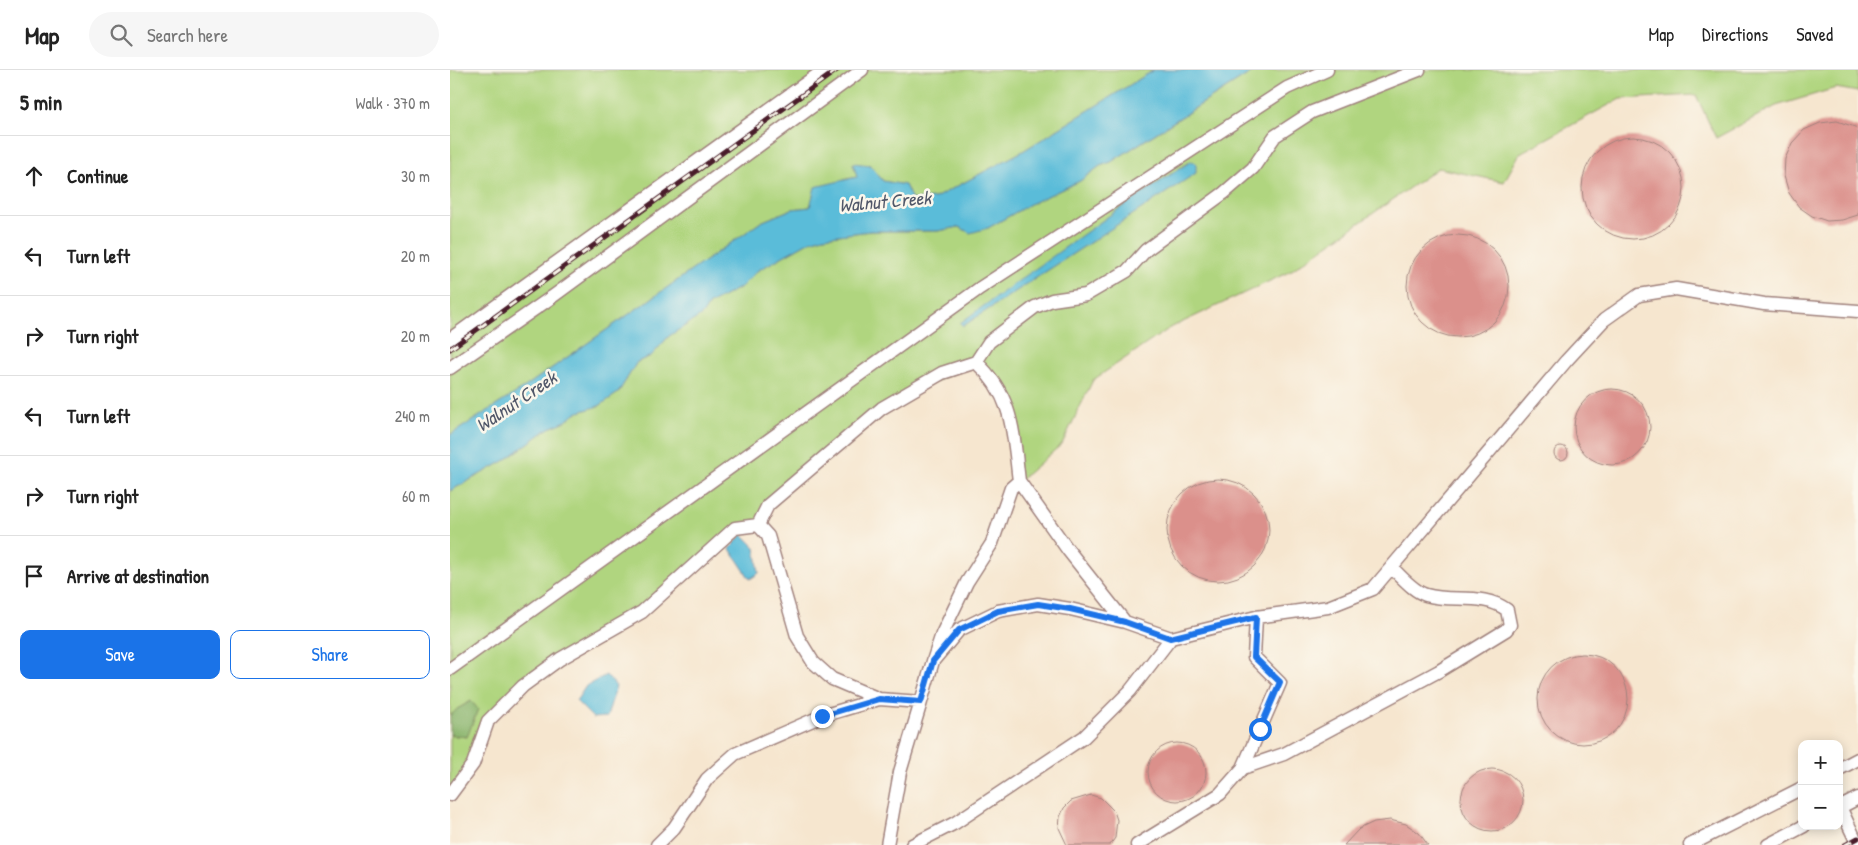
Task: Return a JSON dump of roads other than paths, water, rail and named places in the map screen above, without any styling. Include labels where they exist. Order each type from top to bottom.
[{"type":"street","points":[[450,339],[824,70]]},
{"type":"street","points":[[450,368],[552,297],[862,70]]},
{"type":"street","points":[[450,669],[980,288],[1287,88],[1327,70]]},
{"type":"street","points":[[758,525],[768,505],[882,408],[942,373],[976,362],[989,342],[1035,306],[1052,300],[1086,295],[1127,270],[1146,250],[1224,193],[1253,168],[1275,136],[1312,112],[1419,70]]},
{"type":"street","points":[[933,661],[959,630],[998,611],[1038,604],[1070,609],[1125,622],[1170,638],[1256,617],[1328,607],[1373,589],[1566,361],[1604,320],[1639,295],[1676,289],[1764,304],[1858,311]]},
{"type":"street","points":[[976,362],[990,374],[1006,400],[1019,481],[1125,622]]},
{"type":"street","points":[[887,845],[900,772],[942,634],[967,582],[992,543],[1011,488],[1019,481]]},
{"type":"street","points":[[758,525],[768,536],[797,636],[813,662],[832,678],[879,699],[921,702]]},
{"type":"street","points":[[450,795],[473,764],[488,721],[523,686],[560,659],[642,612],[735,528],[758,525]]},
{"type":"street","points":[[1243,768],[1284,754],[1380,703],[1439,671],[1506,630],[1510,625],[1507,610],[1500,604],[1487,601],[1427,596],[1416,590],[1392,568]]},
{"type":"street","points":[[1137,845],[1220,794],[1243,768],[1280,682],[1254,657],[1256,617]]},
{"type":"street","points":[[912,845],[955,823],[1084,736],[1130,691],[1170,638]]},
{"type":"street","points":[[657,845],[674,828],[707,779],[736,754],[822,716],[879,699]]},
{"type":"street","points":[[1843,767],[1858,759]]},
{"type":"street","points":[[1690,845],[1798,790]]},
{"type":"street","points":[[1843,806],[1858,798]]},
{"type":"street","points":[[1843,813],[1858,845]]},
{"type":"street","points":[[1768,845],[1798,829]]},
{"type":"water","name":"Walnut Creek","points":[[1154,70],[1255,70],[1111,162],[1100,166],[1080,181],[1032,203],[988,228],[970,233],[959,227],[938,231],[870,231],[823,237],[810,241],[757,271],[741,287],[709,304],[702,315],[669,336],[651,356],[637,362],[618,393],[599,406],[575,413],[566,421],[549,428],[504,461],[450,491],[450,435],[519,391],[761,222],[792,209],[810,207],[815,187],[857,177],[853,163],[870,165],[883,181],[905,185],[912,200],[935,198],[1023,151]]},
{"type":"water","points":[[1191,161],[1196,163],[1196,173],[963,326],[960,323],[1113,213]]},
{"type":"water","points":[[742,534],[755,547],[759,573],[750,579],[730,549]]},
{"type":"water","points":[[606,675],[616,686],[607,717],[593,718],[576,701],[586,686]]},
{"type":"railway","points":[[450,349],[837,70]]},
{"type":"railway","points":[[1845,845],[1858,838]]}]
